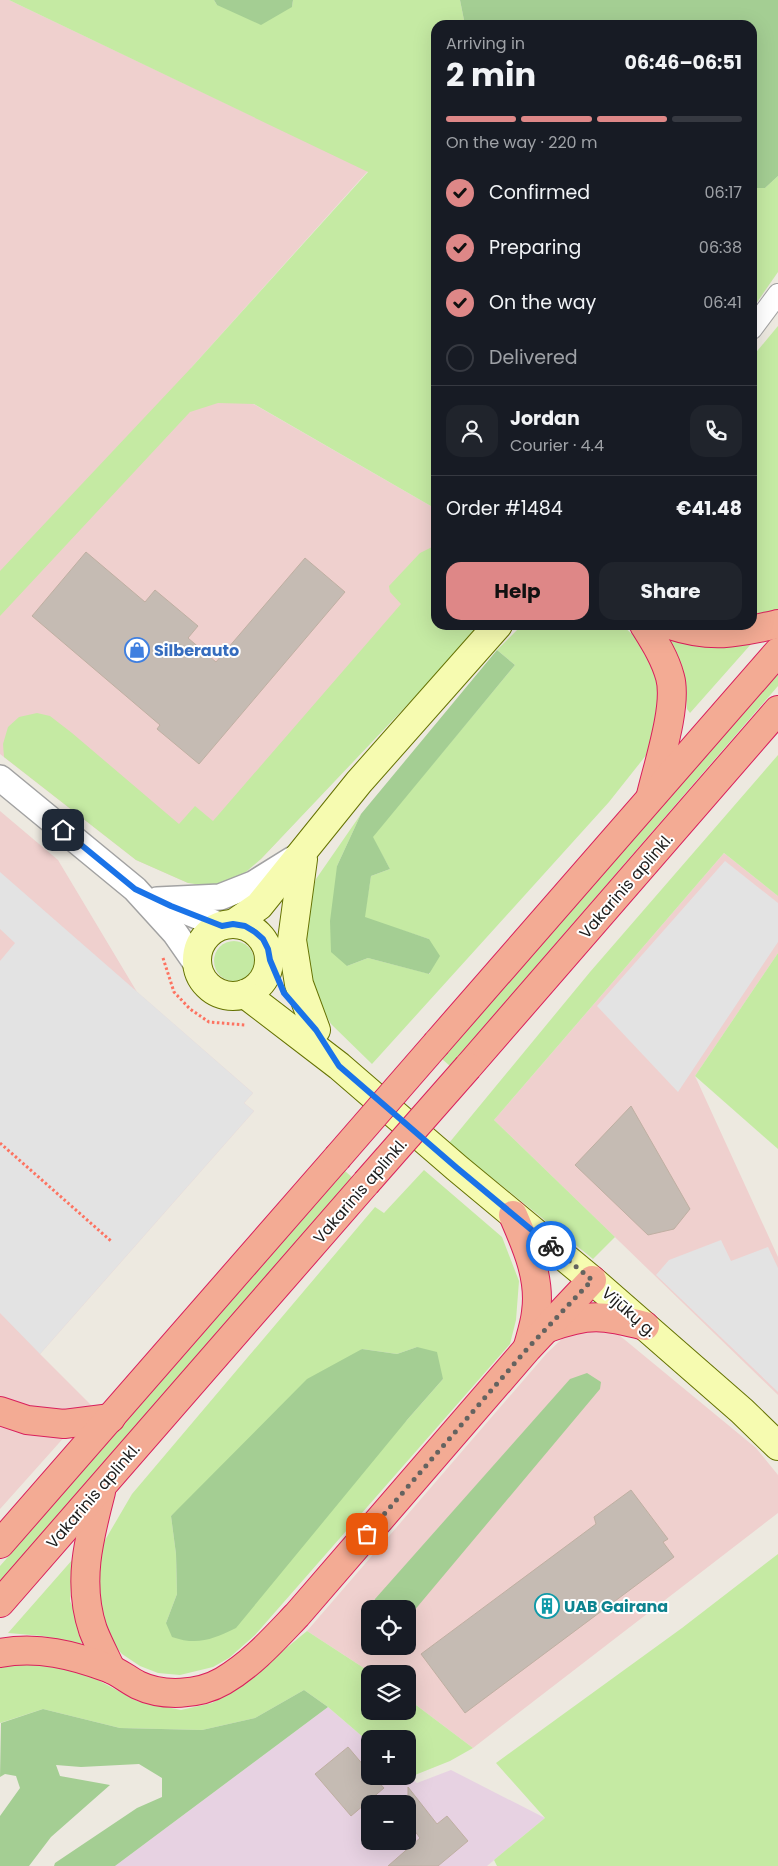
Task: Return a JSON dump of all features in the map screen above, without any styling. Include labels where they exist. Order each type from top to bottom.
[{"type":"highway","points":[[757,629],[778,624]]},
{"type":"highway","points":[[647,630],[671,678],[671,706],[649,800]]},
{"type":"highway","points":[[684,630],[712,635],[751,630]]},
{"type":"highway","points":[[0,1544],[778,652]]},
{"type":"highway","name":"Vakarinis aplinkl.","points":[[0,1603],[778,710]]},
{"type":"highway","points":[[513,1215],[529,1251],[536,1281],[537,1311],[527,1349]]},
{"type":"highway","points":[[0,1653],[15,1650],[38,1650],[60,1653],[110,1669],[140,1686],[158,1691],[179,1693],[199,1690],[222,1682],[246,1666],[297,1615],[527,1349],[592,1280]]},
{"type":"highway","points":[[547,1328],[574,1319],[595,1316],[618,1319],[645,1326]]},
{"type":"highway","points":[[0,1411],[28,1420],[64,1424],[111,1418]]},
{"type":"highway","points":[[102,1486],[90,1534],[85,1567],[85,1589],[88,1610],[94,1630],[110,1669]]},
{"type":"main road","points":[[304,853],[276,918],[268,971],[263,981],[255,989],[245,994],[233,996],[220,994],[209,988],[202,978],[198,966],[198,953],[203,942],[211,932],[228,925],[259,906],[304,853],[358,782],[494,630]]},
{"type":"main road","points":[[304,853],[292,940],[299,984],[316,1030]]},
{"type":"main road","points":[[228,925],[245,926],[255,932],[263,939],[269,955]]},
{"type":"main road","name":"Vijūkų g.","points":[[269,955],[284,993],[316,1030],[339,1066]]},
{"type":"main road","name":"Vijūkų g.","points":[[245,994],[339,1066],[592,1280],[742,1411],[778,1446]]},
{"type":"street","points":[[757,322],[778,294]]},
{"type":"street","points":[[0,778],[146,895],[175,932],[198,966]]},
{"type":"street","points":[[146,895],[220,897],[253,884],[304,853]]},
{"type":"street","points":[[146,895],[228,925]]},
{"type":"path","points":[[0,1143],[111,1241]]},
{"type":"shaded area","points":[[0,0],[9,0],[368,171],[191,368],[431,506],[431,630],[433,630],[361,752],[261,859],[188,883],[136,860],[0,754]]},
{"type":"shaded area","points":[[0,811],[58,860],[137,992],[253,1093],[244,1103],[254,1111],[40,1354],[92,1406],[0,1509]]},
{"type":"shaded area","points":[[724,853],[778,896],[778,953],[695,1076],[778,1257],[778,1395],[494,1120]]},
{"type":"shaded area","points":[[725,861],[778,903],[778,942],[678,1092],[597,1006]]},
{"type":"shaded area","points":[[0,872],[253,1093],[244,1103],[254,1111],[40,1354],[0,1313],[0,961],[15,943],[0,929]]},
{"type":"shaded area","points":[[721,1240],[731,1261],[768,1247],[778,1268],[778,1392],[656,1275],[669,1260]]},
{"type":"shaded area","points":[[582,1327],[603,1328],[619,1335],[756,1448],[778,1475],[778,1513],[473,1748],[416,1705],[416,1665],[361,1666],[307,1631],[547,1353],[564,1337]]},
{"type":"shaded area","points":[[328,1707],[361,1735],[361,1785],[416,1785],[416,1782],[451,1770],[545,1818],[487,1866],[115,1866]]},
{"type":"green space","points":[[9,0],[214,0],[217,5],[292,7],[293,0],[460,0],[464,20],[431,20],[431,506],[254,404],[218,403],[190,412],[0,616],[0,571],[191,368],[368,172]]},
{"type":"green space","points":[[214,0],[293,0],[292,7],[261,25],[217,5]]},
{"type":"green space","points":[[460,0],[778,0],[778,176],[765,188],[757,188],[757,20],[464,20]]},
{"type":"green space","points":[[778,176],[778,272],[757,302],[757,188],[765,188]]},
{"type":"green space","points":[[778,326],[778,611],[757,616],[757,351]]},
{"type":"green space","points":[[431,548],[431,630],[478,630],[261,859],[239,878],[215,887],[188,883],[136,860],[4,757],[3,744],[8,727],[19,717],[37,713],[50,716],[179,824],[195,806],[213,821],[401,604],[390,592],[389,586],[420,553]]},
{"type":"green space","points":[[517,630],[627,630],[653,657],[660,694],[651,749],[609,802],[372,1064],[331,1024],[313,992],[303,956],[304,917],[316,879],[361,814],[337,866],[347,966],[368,958],[430,974],[429,939],[364,918],[371,876],[390,869],[372,837],[515,665],[497,650]]},
{"type":"green space","points":[[660,630],[676,630],[752,643],[690,713],[687,709],[684,677],[673,649]]},
{"type":"green space","points":[[497,650],[515,665],[373,837],[390,869],[371,876],[365,917],[429,939],[440,956],[429,974],[368,958],[347,966],[331,952],[330,921],[337,866],[361,814]]},
{"type":"green space","points":[[778,672],[778,686],[450,1066],[442,1059]]},
{"type":"green space","points":[[778,755],[778,896],[724,853],[494,1120],[615,1237],[593,1259],[449,1143],[590,972]]},
{"type":"green space","points":[[238,941],[245,944],[251,950],[254,961],[253,969],[245,978],[238,981],[230,981],[223,978],[215,969],[214,957],[217,950],[226,942]]},
{"type":"green space","points":[[778,953],[778,1149],[695,1076]]},
{"type":"green space","points":[[424,1170],[502,1237],[519,1281],[516,1320],[510,1344],[255,1635],[229,1658],[213,1667],[180,1675],[158,1673],[140,1666],[122,1654],[102,1632],[94,1586],[101,1547],[132,1494],[375,1207],[384,1213]],"holes":[[[417,1347],[443,1379],[407,1420],[166,1623],[177,1594],[176,1554],[171,1516],[362,1349],[397,1354]]]},
{"type":"green space","points":[[345,1171],[354,1179],[0,1584],[0,1566]]},
{"type":"green space","points":[[417,1347],[437,1352],[443,1379],[236,1628],[198,1641],[181,1640],[172,1637],[166,1623],[177,1594],[176,1554],[171,1516],[307,1379],[362,1349],[397,1354]]},
{"type":"green space","points":[[587,1373],[601,1382],[600,1389],[416,1608],[416,1600],[375,1600],[375,1599],[570,1379]]},
{"type":"green space","points":[[778,1554],[778,1866],[497,1866],[494,1860],[545,1818],[496,1763],[682,1628]]},
{"type":"green space","points":[[73,1559],[70,1601],[87,1639],[80,1644],[43,1636],[8,1633]]},
{"type":"green space","points":[[307,1631],[361,1666],[361,1720],[416,1720],[416,1705],[473,1748],[450,1761],[416,1775],[416,1730],[361,1730],[361,1735],[328,1707],[304,1690],[255,1718],[202,1730],[120,1728],[43,1709],[0,1723],[0,1665],[53,1662],[85,1673],[137,1701],[181,1710],[212,1703],[239,1687]]},
{"type":"green space","points":[[304,1690],[328,1707],[115,1866],[54,1866],[55,1863],[137,1808],[162,1797],[162,1778],[139,1764],[81,1767],[56,1765],[60,1776],[110,1785],[51,1837],[29,1866],[0,1866],[0,1816],[20,1788],[16,1776],[5,1774],[0,1777],[1,1723],[43,1709],[120,1728],[202,1730],[255,1718]]},
{"type":"building","name":"Silberauto","points":[[86,552],[145,602],[155,590],[198,626],[188,638],[216,662],[305,558],[345,592],[199,764],[157,729],[160,725],[32,616]]},
{"type":"building","points":[[631,1106],[690,1209],[674,1229],[648,1235],[575,1165]]},
{"type":"building","name":"UAB Gairana","points":[[631,1490],[668,1539],[663,1542],[674,1557],[465,1713],[421,1654],[596,1524],[594,1517]]},
{"type":"building","points":[[348,1747],[361,1762],[361,1785],[381,1785],[384,1788],[376,1795],[361,1795],[361,1808],[351,1816],[315,1774]]},
{"type":"building","points":[[408,1787],[414,1795],[408,1795]]},
{"type":"building","points":[[416,1797],[437,1824],[447,1816],[468,1841],[438,1866],[388,1866],[406,1850],[416,1850],[416,1842],[420,1838],[416,1833]]},
{"type":"way so far","points":[[367,1534],[527,1349],[592,1280],[551,1246]]},
{"type":"place","name":"Silberauto","points":[[137,650]]},
{"type":"place","name":"UAB Gairana","points":[[547,1606]]},
{"type":"route","points":[[63,830],[135,889],[171,906],[222,926],[233,924],[245,926],[255,932],[263,939],[268,949],[270,960],[284,993],[316,1030],[339,1066],[551,1246]]}]
